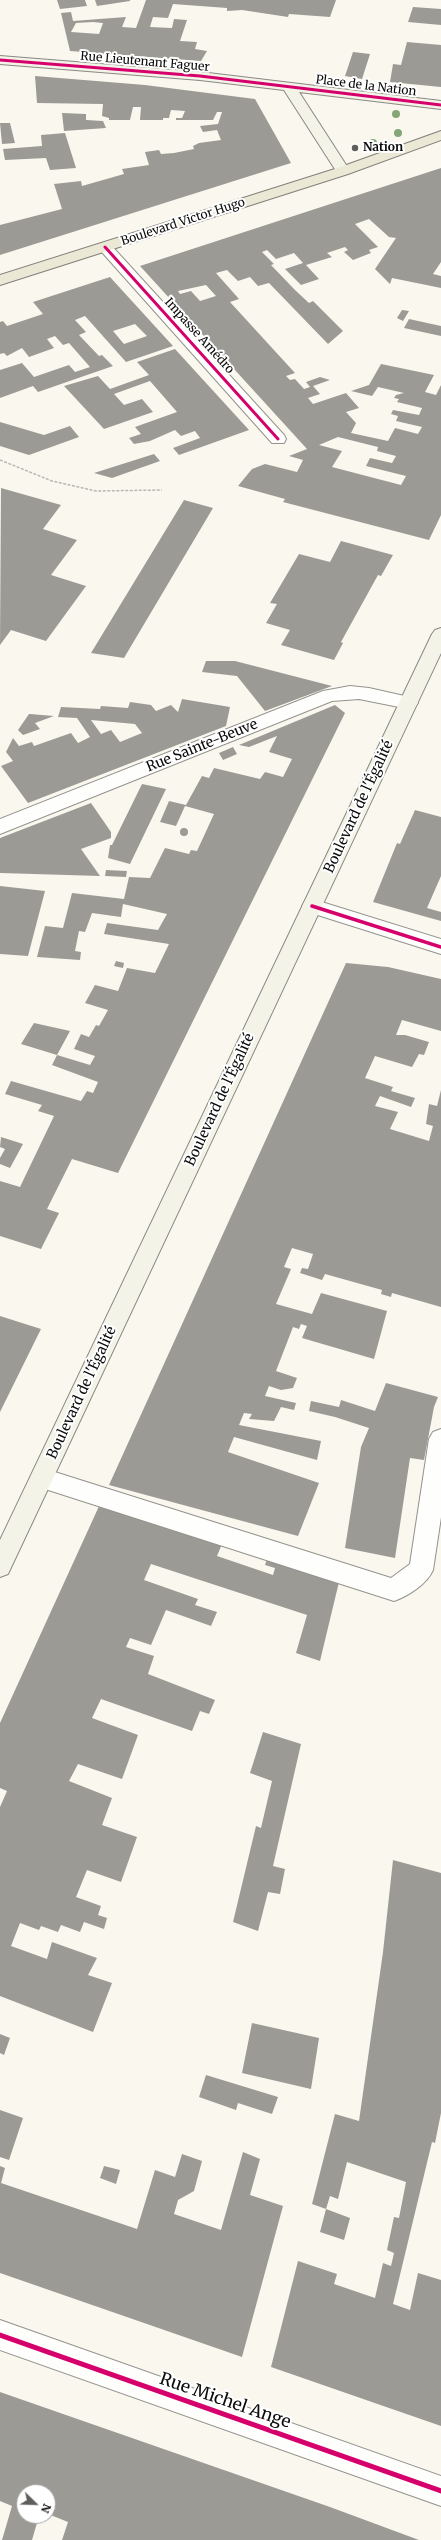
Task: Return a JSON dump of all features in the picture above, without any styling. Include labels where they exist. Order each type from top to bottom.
[{"type":"main road","name":"Rue Lieutenant Faguer","points":[[0,60],[288,86]]},
{"type":"main road","name":"Place de la Nation","points":[[288,86],[441,105]]},
{"type":"main road","points":[[288,86],[343,171]]},
{"type":"main road","name":"Boulevard Victor Hugo","points":[[0,280],[343,171],[441,135]]},
{"type":"main road","name":"Boulevard Victor Hugo","points":[[366,163],[441,146]]},
{"type":"main road","name":"Boulevard de l'Égalité","points":[[0,1566],[440,637]]},
{"type":"street","name":"Impasse Amédro","points":[[104,247],[278,439]]},
{"type":"street","name":"Rue Sainte-Beuve","points":[[0,827],[329,695],[345,691],[363,692],[409,703]]},
{"type":"street","points":[[312,906],[441,947]]},
{"type":"street","points":[[42,1478],[394,1590],[421,1570],[441,1439]]},
{"type":"street","name":"Rue Michel Ange","points":[[0,2335],[441,2491]]},
{"type":"path","points":[[0,460],[52,481],[96,491],[162,490]]},
{"type":"building","points":[[57,0],[85,0],[87,6],[60,9]]},
{"type":"building","points":[[95,0],[130,0],[130,1],[97,6]]},
{"type":"building","points":[[146,0],[336,0],[330,17],[289,14],[288,17],[242,10],[227,11],[227,8],[173,4],[168,18],[153,17],[150,27],[172,28],[174,19],[187,20],[180,41],[197,42],[195,49],[207,51],[201,61],[70,51],[61,13],[71,12],[73,21],[126,17],[122,27],[136,28]],"holes":[[[76,23],[103,23],[99,34],[71,32]]]},
{"type":"building","points":[[413,7],[441,9],[441,25],[408,22]]},
{"type":"building","points":[[407,42],[441,45],[441,87],[390,82],[393,64],[401,65]]},
{"type":"building","points":[[353,52],[370,54],[362,79],[345,76]]},
{"type":"building","points":[[35,76],[145,85],[255,99],[291,163],[0,255],[0,225],[62,209],[54,184],[81,181],[82,186],[124,174],[122,169],[149,165],[145,152],[159,150],[161,154],[174,153],[194,149],[193,146],[199,143],[221,140],[217,130],[203,132],[200,126],[218,124],[222,112],[217,112],[213,120],[176,120],[176,118],[182,118],[185,111],[171,110],[169,118],[163,118],[163,120],[140,120],[141,107],[133,107],[130,120],[109,120],[109,118],[102,116],[103,104],[37,103]]},
{"type":"building","points":[[62,113],[86,114],[86,120],[103,121],[106,128],[64,131]]},
{"type":"building","points":[[0,123],[10,123],[15,143],[2,144]]},
{"type":"building","points":[[65,133],[76,168],[50,170],[46,158],[5,160],[3,149],[42,146],[41,135]]},
{"type":"building","points":[[441,168],[441,262],[433,274],[441,276],[441,288],[392,278],[390,284],[375,269],[396,238],[389,237],[369,219],[355,224],[378,247],[369,250],[371,253],[353,260],[344,252],[348,250],[345,247],[327,253],[332,257],[306,265],[319,279],[301,285],[285,269],[303,263],[294,253],[276,259],[267,250],[262,252],[274,264],[271,265],[295,290],[309,303],[313,301],[343,331],[328,344],[269,283],[258,286],[250,277],[238,281],[227,270],[216,273],[239,299],[230,302],[295,373],[286,376],[290,380],[295,379],[304,389],[310,387],[306,382],[320,377],[330,380],[313,386],[320,394],[308,398],[313,404],[346,393],[359,408],[346,412],[356,423],[351,433],[388,441],[395,428],[418,434],[422,427],[396,421],[398,416],[391,414],[393,410],[419,415],[422,408],[397,402],[399,399],[394,398],[396,395],[404,393],[378,387],[372,396],[351,391],[369,385],[381,364],[434,375],[425,392],[436,395],[441,385],[441,515],[429,540],[283,502],[285,499],[238,486],[252,469],[265,464],[297,472],[303,460],[289,456],[307,449],[140,266]],"holes":[[[206,285],[216,296],[200,301],[191,291],[180,294],[178,291]],[[338,437],[378,447],[377,451],[396,456],[392,463],[370,458],[366,466],[406,476],[401,485],[332,467],[342,451],[319,445]]]},
{"type":"building","points":[[110,277],[173,346],[126,362],[85,316],[75,320],[86,332],[79,335],[99,356],[102,355],[113,366],[38,392],[33,386],[0,398],[0,370],[22,363],[34,377],[69,365],[75,372],[90,367],[69,343],[63,345],[55,336],[47,339],[54,348],[29,357],[22,348],[7,356],[4,353],[0,354],[0,322],[3,321],[7,326],[43,314],[33,302]],"holes":[[[135,324],[147,336],[124,344],[113,331]]]},
{"type":"building","points":[[402,310],[409,311],[403,321],[397,318]]},
{"type":"building","points":[[409,319],[441,326],[441,336],[404,328]]},
{"type":"building","points":[[175,349],[249,430],[179,455],[173,448],[200,438],[195,431],[181,436],[175,430],[150,441],[134,444],[129,438],[141,434],[135,427],[177,412],[150,381],[114,394],[124,405],[142,399],[153,412],[104,429],[64,386],[98,376],[110,389],[149,375],[137,362]]},
{"type":"building","points":[[0,422],[44,435],[70,426],[79,437],[29,455],[0,446]]},
{"type":"building","points":[[154,454],[160,461],[112,478],[94,473]]},
{"type":"building","points":[[1,488],[61,505],[43,529],[77,540],[51,575],[86,586],[46,641],[11,630],[0,645]]},
{"type":"building","points":[[184,500],[213,508],[124,658],[91,653]]},
{"type":"building","points":[[341,541],[393,555],[381,576],[378,575],[341,642],[343,643],[334,660],[281,645],[290,630],[266,623],[277,604],[270,603],[299,554],[330,562]]},
{"type":"building","points":[[206,661],[235,661],[332,686],[265,711],[237,676],[202,672]]},
{"type":"building","points":[[182,699],[230,707],[226,726],[28,803],[1,766],[13,761],[6,752],[13,738],[19,746],[32,742],[34,746],[71,733],[78,743],[90,737],[77,718],[58,717],[61,707],[100,709],[101,706],[128,708],[130,702],[151,705],[156,711],[171,705],[178,712]],"holes":[[[91,720],[135,724],[142,733],[120,742],[111,730],[101,734]]]},
{"type":"building","points":[[335,705],[345,713],[118,1173],[72,1159],[47,1209],[59,1213],[41,1249],[0,1236],[0,1181],[20,1187],[54,1116],[38,1111],[42,1105],[5,1094],[11,1081],[81,1101],[87,1091],[93,1093],[98,1082],[52,1065],[57,1055],[90,1065],[95,1056],[74,1049],[81,1034],[89,1037],[96,1025],[99,1026],[108,1010],[85,1003],[95,985],[118,991],[127,968],[155,973],[169,944],[104,934],[107,923],[158,930],[167,914],[123,904],[121,917],[92,913],[85,932],[79,931],[75,951],[81,952],[80,960],[37,957],[45,926],[63,928],[72,893],[124,899],[129,877],[150,878],[165,848],[189,854],[191,850],[197,851],[214,814],[185,806],[176,826],[160,822],[169,801],[186,805],[202,776],[209,778],[214,768],[260,779],[265,772],[283,777],[292,759],[269,752],[277,736],[249,747],[239,745]]},
{"type":"building","points":[[29,714],[54,716],[35,723],[40,729],[23,735],[18,730]]},
{"type":"building","points":[[233,747],[237,754],[223,760],[219,753]]},
{"type":"building","points":[[142,784],[166,789],[130,864],[108,858],[110,845],[112,845]]},
{"type":"building","points":[[91,803],[111,832],[111,838],[81,849],[100,876],[0,873],[0,838]]},
{"type":"building","points":[[415,810],[441,817],[441,876],[427,908],[441,912],[441,921],[373,902],[397,843],[400,844]]},
{"type":"building","points":[[182,828],[186,828],[188,832],[186,836],[182,836],[180,834],[180,830]]},
{"type":"building","points":[[106,870],[127,871],[126,877],[105,876]]},
{"type":"building","points":[[0,886],[45,891],[28,956],[0,954]]},
{"type":"building","points":[[116,961],[124,963],[123,968],[114,966]]},
{"type":"building","points":[[346,963],[388,967],[441,979],[441,1031],[402,1020],[396,1035],[405,1035],[429,1042],[424,1055],[419,1054],[412,1067],[375,1056],[365,1078],[393,1087],[391,1091],[415,1098],[411,1107],[380,1096],[375,1106],[398,1112],[390,1129],[429,1141],[433,1126],[426,1124],[429,1104],[437,1106],[441,1090],[441,1307],[392,1293],[391,1297],[381,1294],[382,1290],[325,1274],[322,1280],[300,1273],[302,1268],[308,1269],[313,1254],[292,1248],[284,1267],[291,1269],[276,1304],[312,1314],[321,1293],[387,1311],[374,1359],[302,1338],[307,1326],[301,1324],[299,1329],[293,1327],[276,1371],[297,1378],[293,1388],[281,1390],[269,1386],[265,1396],[296,1403],[294,1410],[281,1407],[274,1421],[249,1419],[252,1414],[244,1413],[239,1425],[321,1441],[317,1460],[234,1437],[228,1452],[319,1483],[298,1536],[109,1485]]},
{"type":"building","points":[[34,1023],[70,1031],[57,1055],[21,1044]]},
{"type":"building","points":[[1,1137],[23,1144],[10,1168],[0,1164],[0,1158],[5,1149],[0,1147]]},
{"type":"building","points":[[0,1316],[41,1329],[0,1412]]},
{"type":"building","points":[[386,1383],[438,1397],[434,1407],[424,1460],[410,1458],[395,1558],[345,1548],[361,1447],[369,1428],[335,1417],[309,1411],[311,1401],[339,1407],[341,1400],[375,1411]]},
{"type":"building","points":[[100,1504],[222,1544],[217,1556],[273,1575],[275,1568],[265,1565],[267,1559],[339,1582],[320,1661],[296,1653],[307,1615],[151,1564],[144,1580],[198,1599],[195,1605],[217,1612],[211,1626],[166,1610],[151,1645],[130,1638],[126,1647],[154,1656],[148,1674],[215,1700],[209,1714],[200,1711],[192,1731],[101,1699],[92,1718],[138,1735],[122,1779],[78,1764],[69,1781],[112,1798],[102,1825],[137,1837],[121,1882],[87,1870],[76,1897],[101,1906],[98,1915],[107,1918],[104,1929],[84,1922],[80,1932],[61,1925],[58,1932],[41,1926],[39,1930],[20,1923],[11,1946],[47,1959],[52,1942],[97,1958],[88,1975],[112,1983],[93,2032],[0,1996],[0,1807],[7,1791],[0,1788],[0,1723]]},
{"type":"building","points":[[263,1732],[301,1744],[273,1866],[285,1869],[280,1894],[268,1892],[258,1931],[233,1922],[256,1826],[261,1828],[272,1781],[250,1773]]},
{"type":"building","points":[[393,1860],[441,1873],[441,2113],[435,2143],[432,2142],[393,2304],[410,2310],[418,2273],[441,2280],[441,2426],[271,2367],[298,2261],[337,2274],[334,2284],[375,2298],[383,2263],[391,2266],[394,2253],[387,2250],[394,2217],[399,2218],[406,2182],[347,2162],[338,2199],[330,2196],[326,2209],[312,2204],[335,2114],[359,2121],[383,1952]]},
{"type":"building","points":[[252,2023],[319,2038],[311,2089],[242,2073]]},
{"type":"building","points":[[0,2034],[10,2038],[4,2055],[0,2053]]},
{"type":"building","points":[[206,2075],[278,2097],[272,2114],[238,2103],[236,2110],[199,2097]]},
{"type":"building","points":[[0,2110],[23,2118],[9,2160],[0,2157]]},
{"type":"building","points":[[243,2152],[260,2159],[250,2195],[283,2206],[242,2357],[0,2273],[0,2166],[5,2168],[1,2183],[137,2229],[155,2170],[175,2177],[182,2154],[202,2161],[194,2191],[178,2200],[174,2214],[221,2230]]},
{"type":"building","points":[[104,2166],[120,2170],[116,2184],[100,2178]]},
{"type":"building","points":[[326,2209],[350,2218],[344,2240],[320,2232]]},
{"type":"building","points":[[0,2392],[330,2507],[419,2540],[62,2540],[68,2522],[56,2517],[56,2484],[16,2484],[16,2524],[37,2524],[32,2540],[2,2540],[12,2506],[0,2501]]},
{"type":"cycle path","points":[[0,60],[200,76],[441,105]]},
{"type":"cycle path","points":[[105,247],[278,439]]},
{"type":"cycle path","points":[[312,906],[441,947]]},
{"type":"cycle path","points":[[0,2335],[441,2491]]},
{"type":"place","name":"Nation","points":[[355,148]]}]
